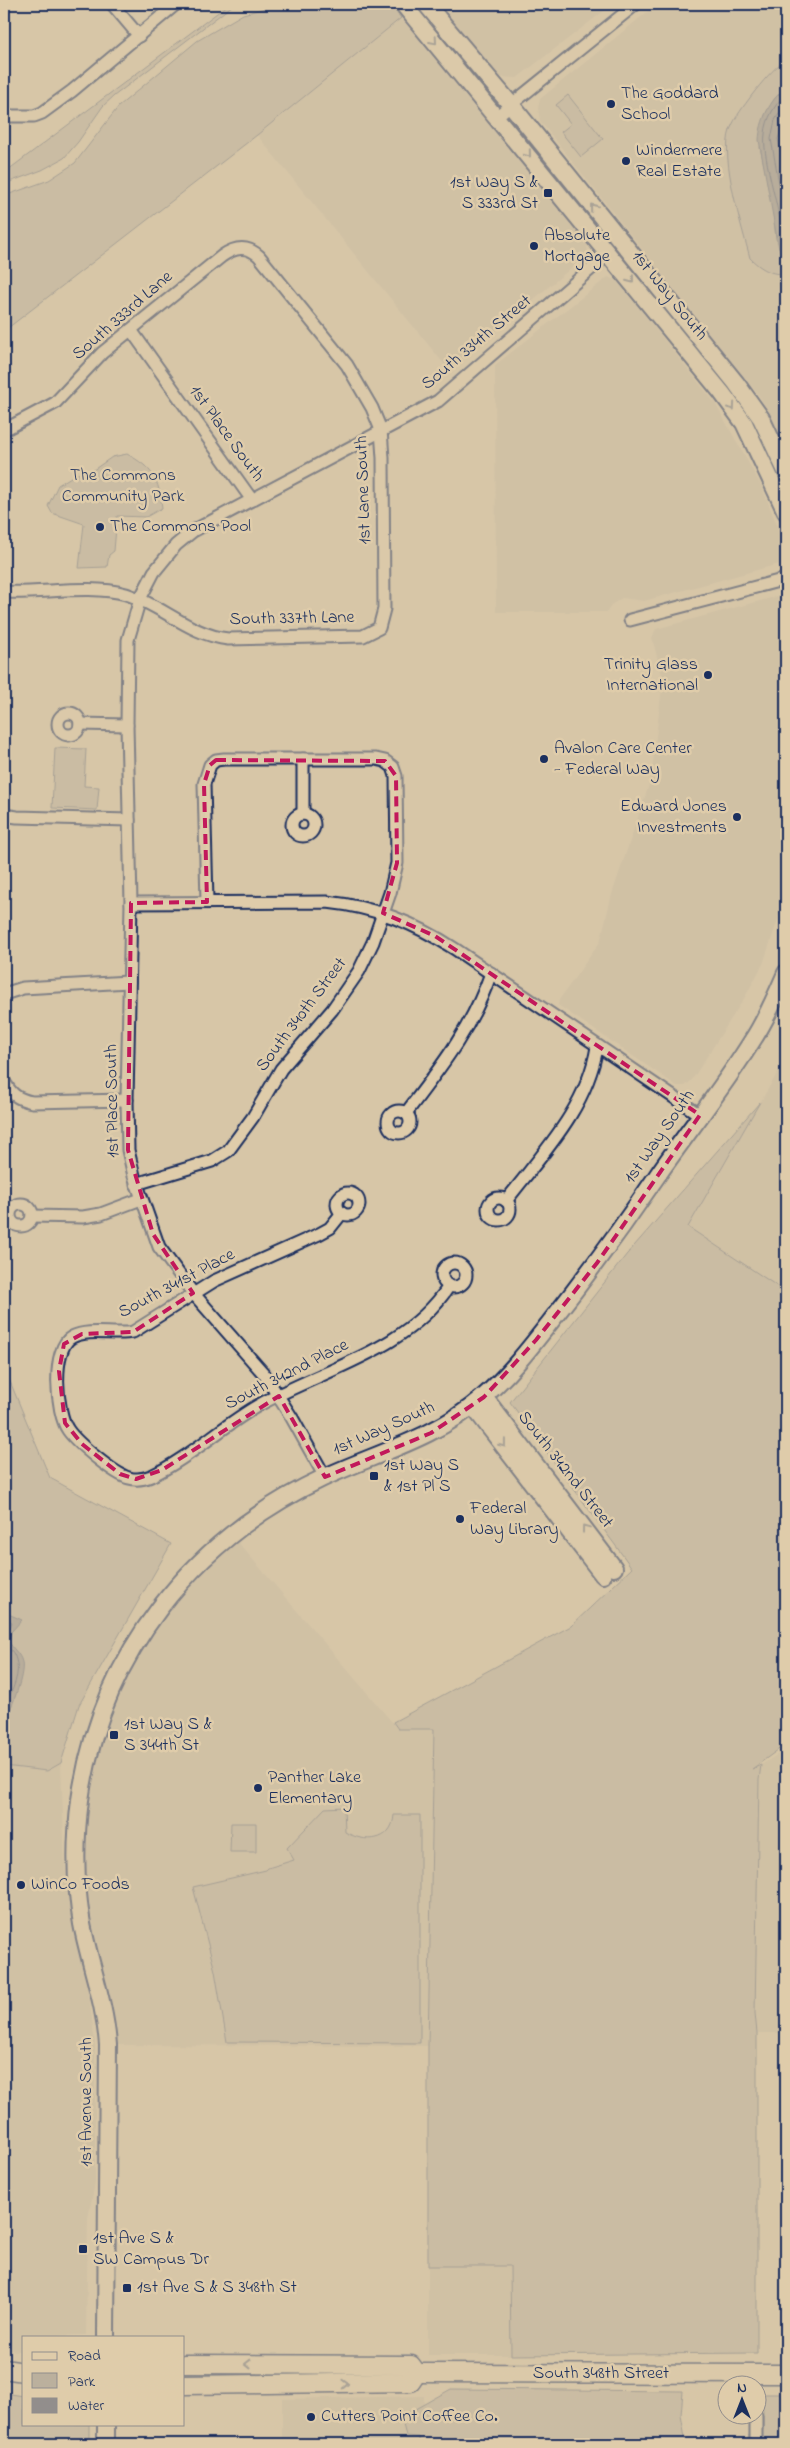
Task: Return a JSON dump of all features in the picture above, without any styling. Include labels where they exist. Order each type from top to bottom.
[{"type":"main road","name":"1st Way South","points":[[402,4],[497,116],[722,393],[744,423],[786,512]]},
{"type":"main road","name":"1st Way South","points":[[426,4],[512,106],[736,383],[760,418],[786,471]]},
{"type":"main road","name":"1st Way South","points":[[77,1870],[80,1800],[89,1756],[115,1685],[144,1629],[183,1579],[231,1534],[288,1496],[325,1477],[424,1436],[478,1402],[536,1340],[597,1263],[752,1042],[786,973]]},
{"type":"main road","name":"South 342nd Street","points":[[478,1402],[608,1572]]},
{"type":"main road","name":"1st Avenue South","points":[[77,1870],[83,1927],[105,2013],[108,2045],[106,2336]]},
{"type":"main road","name":"South 348th Street","points":[[185,2364],[411,2365],[417,2373]]},
{"type":"main road","points":[[4,2370],[22,2372]]},
{"type":"main road","name":"South 348th Street","points":[[417,2373],[718,2379]]},
{"type":"main road","name":"South 348th Street","points":[[185,2385],[411,2382],[417,2373]]},
{"type":"main road","name":"South 348th Street","points":[[768,2378],[786,2374]]},
{"type":"main road","points":[[106,2426],[106,2444]]},
{"type":"street","points":[[112,4],[139,36]]},
{"type":"street","points":[[4,116],[34,116],[42,113],[72,91],[176,4]]},
{"type":"street","points":[[497,116],[512,106],[636,4]]},
{"type":"street","name":"South 333rd Lane","points":[[4,430],[55,403],[94,361],[131,330],[222,256],[235,249],[244,248]]},
{"type":"street","name":"1st Lane South","points":[[244,248],[259,256],[347,365],[372,408],[381,430],[384,592],[383,617],[379,628]]},
{"type":"street","name":"South 334th Street","points":[[252,500],[438,401],[608,254]]},
{"type":"street","name":"1st Place South","points":[[131,330],[252,500],[210,520],[176,545],[154,572],[140,600],[128,640],[126,725],[131,903],[127,1100],[128,1150],[136,1184],[159,1247],[193,1292],[250,1356],[279,1396],[325,1477]]},
{"type":"street","points":[[630,620],[786,578]]},
{"type":"street","name":"South 337th Lane","points":[[4,592],[105,591],[140,600],[194,628],[218,638],[348,637],[367,635],[379,628]]},
{"type":"street","points":[[80,724],[126,725]]},
{"type":"street","points":[[208,902],[204,784],[210,765],[216,760],[239,758],[303,759],[303,814]]},
{"type":"street","name":"South 340th Street","points":[[136,1184],[212,1161],[235,1144],[281,1068],[332,1010],[352,983],[365,959],[394,881],[397,863],[396,776],[393,767],[385,761],[376,759],[303,759]]},
{"type":"street","points":[[4,815],[129,820]]},
{"type":"street","points":[[131,903],[327,902],[383,913],[421,928],[700,1115]]},
{"type":"street","points":[[406,1113],[468,1026],[481,1001],[490,973]]},
{"type":"street","points":[[4,994],[23,988],[129,982]]},
{"type":"street","points":[[506,1201],[570,1118],[591,1077],[597,1047]]},
{"type":"street","points":[[4,1080],[8,1090],[18,1099],[32,1102],[127,1100]]},
{"type":"street","points":[[32,1216],[83,1217],[101,1214],[141,1199]]},
{"type":"street","name":"South 341st Place","points":[[82,1444],[68,1430],[60,1408],[59,1356],[64,1344],[74,1336],[82,1334],[123,1334],[133,1332],[193,1292],[302,1244],[330,1228],[342,1213]]},
{"type":"street","name":"South 342nd Place","points":[[82,1444],[120,1474],[132,1479],[145,1478],[162,1470],[236,1419],[386,1343],[420,1318],[441,1298],[449,1286]]},
{"type":"street","points":[[756,2426],[756,2444]]},
{"type":"highlighted area","points":[[216,760],[385,761],[396,776],[397,863],[383,913],[435,936],[700,1115],[597,1263],[536,1340],[484,1397],[431,1433],[325,1477],[279,1396],[162,1470],[136,1479],[120,1474],[82,1444],[65,1423],[59,1371],[64,1344],[82,1334],[133,1332],[193,1293],[153,1234],[128,1150],[131,903],[207,902],[204,784],[210,765]]},
{"type":"shaded area","points":[[437,4],[613,4],[517,78],[498,77]]},
{"type":"shaded area","points":[[657,4],[786,4],[786,444],[760,397],[540,121],[538,108],[540,99]]},
{"type":"shaded area","points":[[401,18],[587,245],[588,254],[449,370],[257,135]]},
{"type":"shaded area","points":[[608,277],[617,281],[715,403],[762,487],[784,543],[785,559],[779,564],[644,601],[622,598],[611,605],[607,612],[496,612],[495,365]]},
{"type":"shaded area","points":[[786,594],[786,896],[763,964],[745,997],[692,1080],[685,1086],[677,1086],[558,1005],[559,1000],[600,942],[612,894],[651,779],[662,687],[662,675],[652,638],[656,629]]},
{"type":"shaded area","points":[[786,1058],[786,1292],[688,1227]]},
{"type":"shaded area","name":"Panther Lake Elementary","points":[[231,1534],[398,1729],[434,1729],[428,2046],[108,2045],[83,1927],[80,1800],[135,1643]]},
{"type":"shaded area","points":[[786,1749],[786,2033],[757,2033],[755,2013],[759,1780],[761,1765]]},
{"type":"shaded area","points":[[61,1763],[65,1866],[71,1910],[87,1978],[95,2044],[95,2183],[88,2218],[86,2335],[22,2336],[22,2352],[4,2349],[4,1766],[47,1771]]},
{"type":"shaded area","points":[[428,2266],[511,2266],[511,2355],[428,2355]]},
{"type":"shaded area","points":[[424,2396],[423,2444],[282,2444],[282,2399]]},
{"type":"green space","points":[[229,4],[238,4],[233,5],[103,106],[78,142],[64,158],[42,170],[4,184],[4,173]]},
{"type":"green space","points":[[280,4],[389,4],[401,18],[257,135],[4,331],[4,196],[49,180],[75,163],[119,106],[197,41],[243,14]]},
{"type":"green space","points":[[786,59],[786,88],[775,98],[765,115],[760,148],[771,195],[776,239],[786,256],[786,273],[781,274],[766,270],[750,258],[733,193],[728,143],[732,125],[743,107],[764,81]]},
{"type":"green space","points":[[568,95],[603,139],[581,157],[561,132],[571,124],[556,105]]},
{"type":"green space","name":"The Commons Community Park","points":[[127,454],[143,464],[153,475],[159,489],[162,508],[146,517],[117,516],[114,551],[109,555],[107,567],[79,568],[84,524],[52,513],[48,506],[58,485],[76,474],[89,473],[112,457]]},
{"type":"green space","points":[[55,748],[86,749],[84,786],[99,787],[97,810],[52,808]]},
{"type":"green space","points":[[760,1102],[688,1227],[786,1292],[786,1744],[752,1769],[761,1765],[759,1780],[755,2013],[757,2033],[757,2353],[511,2355],[510,2266],[428,2266],[428,2046],[434,1729],[398,1729],[393,1722],[571,1626],[632,1568],[510,1402],[627,1254]]},
{"type":"green space","points":[[4,1367],[50,1478],[171,1544],[79,1705],[61,1763],[47,1771],[4,1766]]},
{"type":"green space","points":[[344,1807],[345,1832],[352,1836],[368,1839],[383,1836],[392,1824],[394,1815],[420,1815],[420,2043],[227,2042],[215,1971],[193,1887],[266,1870],[294,1860],[287,1848],[325,1808]]},
{"type":"green space","points":[[231,1823],[256,1823],[256,1852],[230,1852]]},
{"type":"green space","points":[[451,2389],[683,2391],[681,2415],[686,2444],[419,2444],[419,2437],[406,2436],[401,2417]]},
{"type":"green space","points":[[4,2393],[22,2396],[22,2426],[89,2426],[89,2444],[4,2444]]},
{"type":"green space","points":[[768,2394],[786,2394],[786,2444],[745,2444],[751,2433],[763,2430],[763,2426],[768,2426]]},
{"type":"water","points":[[786,88],[786,256],[779,249],[759,140],[761,125],[767,111],[775,98]]},
{"type":"water","points":[[4,1612],[22,1620],[11,1632],[9,1641],[21,1659],[22,1668],[16,1693],[4,1724]]},
{"type":"place","name":"The Goddard School","points":[[611,104]]},
{"type":"place","name":"Windermere Real Estate","points":[[626,161]]},
{"type":"place","name":"1st Way S & S 333rd St","points":[[548,193]]},
{"type":"place","name":"Absolute Mortgage","points":[[534,246]]},
{"type":"place","name":"The Commons Pool","points":[[100,527]]},
{"type":"place","name":"Trinity Glass International","points":[[708,675]]},
{"type":"place","name":"Avalon Care Center - Federal Way","points":[[544,759]]},
{"type":"place","name":"Edward Jones Investments","points":[[737,817]]},
{"type":"place","name":"1st Way S & 1st Pl S","points":[[374,1476]]},
{"type":"place","name":"Federal Way Library","points":[[460,1519]]},
{"type":"place","name":"1st Way S & S 344th St","points":[[114,1735]]},
{"type":"place","name":"Panther Lake Elementary","points":[[258,1788]]},
{"type":"place","name":"WinCo Foods","points":[[21,1885]]},
{"type":"place","name":"1st Ave S & SW Campus Dr","points":[[83,2249]]},
{"type":"place","name":"1st Ave S & S 348th St","points":[[127,2288]]},
{"type":"place","name":"Cutters Point Coffee Co.","points":[[311,2417]]}]
